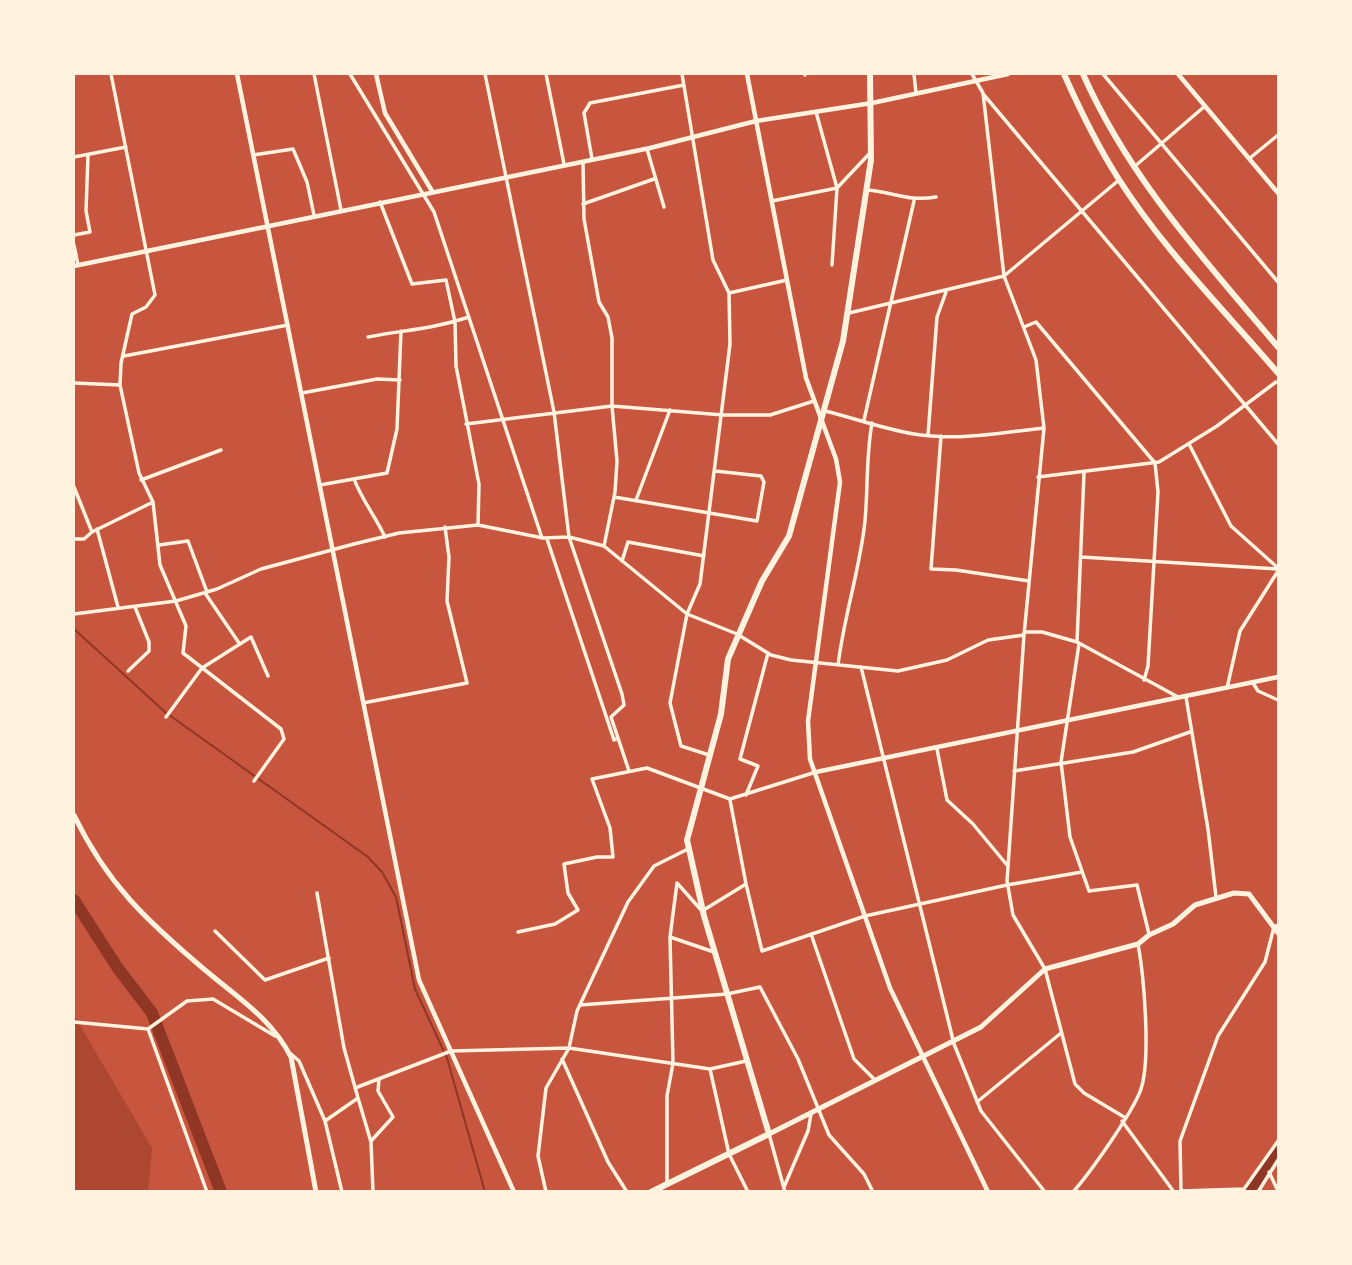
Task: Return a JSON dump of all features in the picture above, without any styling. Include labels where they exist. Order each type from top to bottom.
[{"type":"main road","points":[[769,1134],[702,911],[688,849],[700,790],[721,714],[726,668],[737,634],[789,536],[849,313],[872,151],[870,74]]},
{"type":"main road","points":[[1064,74],[1086,122],[1119,180],[1161,237],[1279,373]]},
{"type":"main road","points":[[1083,74],[1102,118],[1133,168],[1177,228],[1279,347]]},
{"type":"main road","points":[[74,815],[103,869],[118,890],[186,953],[272,1025],[283,1041],[289,1053],[316,1192]]},
{"type":"main road","points":[[651,1192],[954,1044],[981,1027],[1045,969],[1138,944],[1149,934],[1167,928],[1195,905],[1216,897],[1249,894],[1277,928]]},
{"type":"street","points":[[111,74],[155,295],[146,307],[132,314],[120,386],[141,480],[153,502],[160,565],[187,633],[183,653],[281,729],[284,740],[255,780]]},
{"type":"street","points":[[237,74],[419,980],[514,1192]]},
{"type":"street","points":[[314,74],[341,210]]},
{"type":"street","points":[[350,74],[434,212],[614,740],[618,738]]},
{"type":"street","points":[[376,74],[385,113],[432,191]]},
{"type":"street","points":[[485,74],[554,412],[569,537],[622,694],[624,705],[611,717],[629,771]]},
{"type":"street","points":[[545,74],[564,164]]},
{"type":"street","points":[[682,74],[713,260],[729,293],[730,344],[723,415],[700,584],[687,614],[670,704],[681,746],[710,755]]},
{"type":"street","points":[[747,74],[806,378],[822,414],[840,482],[807,736],[816,772],[890,988],[988,1192]]},
{"type":"street","points":[[914,74],[916,93]]},
{"type":"street","points":[[972,74],[983,93],[1279,444]]},
{"type":"street","points":[[74,245],[76,266],[268,224],[647,149],[693,135],[757,121],[872,103],[1008,74]]},
{"type":"street","points":[[1103,74],[1279,282]]},
{"type":"street","points":[[1178,74],[1279,193]]},
{"type":"street","points":[[592,159],[584,113],[590,103],[684,85]]},
{"type":"street","points":[[983,93],[1004,276],[1036,360],[1044,428],[1024,634],[1007,885],[1013,915],[1045,969],[1075,1084],[1123,1119],[1174,1192]]},
{"type":"street","points":[[1133,168],[1205,106]]},
{"type":"street","points":[[816,112],[837,188],[832,265]]},
{"type":"street","points":[[1250,158],[1279,135]]},
{"type":"street","points":[[74,157],[126,147]]},
{"type":"street","points":[[253,155],[293,149],[307,182],[314,215]]},
{"type":"street","points":[[647,149],[664,207]]},
{"type":"street","points":[[772,201],[837,188],[872,151]]},
{"type":"street","points":[[74,234],[90,232],[86,211],[88,155]]},
{"type":"street","points":[[583,161],[583,204],[599,302],[608,317],[612,338],[611,405],[617,461],[614,497],[604,546]]},
{"type":"street","points":[[583,204],[654,180]]},
{"type":"street","points":[[849,313],[1004,276],[1080,209],[1119,180]]},
{"type":"street","points":[[867,190],[888,192],[914,201],[936,197]]},
{"type":"street","points":[[863,420],[914,201]]},
{"type":"street","points":[[380,202],[412,284],[446,280],[455,322],[456,366],[479,484],[478,525]]},
{"type":"street","points":[[729,293],[787,280]]},
{"type":"street","points":[[928,435],[937,317],[946,290]]},
{"type":"street","points":[[368,337],[424,330],[469,317]]},
{"type":"street","points":[[1024,327],[1037,323],[1155,463],[1158,492],[1148,666],[1144,680]]},
{"type":"street","points":[[124,356],[288,325]]},
{"type":"street","points":[[320,485],[387,473],[397,429],[401,331]]},
{"type":"street","points":[[302,393],[377,379],[400,380]]},
{"type":"street","points":[[1038,477],[1155,463],[1189,444],[1276,382]]},
{"type":"street","points":[[74,383],[120,386]]},
{"type":"street","points":[[466,424],[611,405],[723,415],[771,415],[825,400]]},
{"type":"street","points":[[636,501],[670,410]]},
{"type":"street","points":[[822,414],[941,436],[970,437],[1044,428]]},
{"type":"street","points":[[838,665],[842,628],[865,522],[867,453],[872,423]]},
{"type":"street","points":[[941,436],[931,569],[956,570],[1029,582]]},
{"type":"street","points":[[1189,444],[1231,526],[1279,570]]},
{"type":"street","points":[[141,480],[221,450]]},
{"type":"street","points":[[614,497],[757,521],[764,482],[761,476],[715,471]]},
{"type":"street","points":[[1084,473],[1078,643],[1061,762],[1070,837],[1089,891],[1136,885],[1149,934]]},
{"type":"street","points":[[354,479],[363,501],[374,514],[385,537]]},
{"type":"street","points":[[74,487],[92,532]]},
{"type":"street","points":[[74,539],[84,539],[97,529],[153,502]]},
{"type":"street","points":[[74,614],[176,601],[206,593],[261,569],[385,537],[445,527],[478,525],[545,539],[569,537],[604,546],[687,614],[737,634],[768,653],[791,660],[898,671],[947,660],[988,640],[1042,632],[1078,643],[1144,680],[1183,697]]},
{"type":"street","points":[[363,703],[467,683],[447,601],[449,557],[445,527]]},
{"type":"street","points":[[97,529],[118,607]]},
{"type":"street","points":[[159,545],[188,541],[206,593],[240,644]]},
{"type":"street","points":[[622,561],[628,542],[704,556]]},
{"type":"street","points":[[1081,556],[1279,570]]},
{"type":"street","points":[[1227,688],[1240,631],[1279,570]]},
{"type":"street","points":[[128,671],[149,651],[149,642],[135,607]]},
{"type":"street","points":[[166,717],[202,668],[251,637],[268,676]]},
{"type":"street","points":[[746,795],[758,766],[740,759],[768,653]]},
{"type":"street","points":[[861,667],[954,1044],[977,1102],[1045,1192]]},
{"type":"street","points":[[518,932],[555,924],[578,909],[568,893],[564,864],[613,857],[610,828],[592,779],[647,768],[730,799],[816,772],[885,760],[1279,677]]},
{"type":"street","points":[[1253,683],[1258,691],[1279,699]]},
{"type":"street","points":[[1183,697],[1208,829],[1216,897]]},
{"type":"street","points":[[1014,771],[1133,752],[1190,732]]},
{"type":"street","points":[[937,749],[947,800],[973,824],[1007,865]]},
{"type":"street","points":[[730,799],[761,951],[865,916],[1007,885],[1082,872]]},
{"type":"street","points":[[546,1192],[538,1156],[542,1103],[546,1088],[569,1048],[580,1005],[628,902],[654,866],[688,849]]},
{"type":"street","points":[[667,1183],[667,1096],[673,1063],[670,937],[677,883],[702,911],[746,884]]},
{"type":"street","points":[[317,893],[344,1048],[371,1142],[373,1192]]},
{"type":"street","points":[[1277,928],[1265,962],[1218,1036],[1180,1141],[1181,1191],[1244,1189],[1279,1141]]},
{"type":"street","points":[[215,931],[265,980],[329,958]]},
{"type":"street","points":[[811,934],[855,1059],[876,1082]]},
{"type":"street","points":[[670,937],[714,952]]},
{"type":"street","points":[[1073,1192],[1142,1086],[1146,998],[1138,944]]},
{"type":"street","points":[[580,1005],[727,994],[760,987],[798,1059],[814,1113],[828,1135],[864,1174],[873,1192]]},
{"type":"street","points":[[74,1022],[148,1029],[180,1004],[213,999],[283,1041]]},
{"type":"street","points":[[148,1029],[207,1192]]},
{"type":"street","points":[[977,1102],[1061,1033]]},
{"type":"street","points":[[355,1088],[451,1051],[569,1048],[710,1069],[747,1061]]},
{"type":"street","points":[[289,1053],[299,1061],[325,1121],[342,1192]]},
{"type":"street","points":[[562,1059],[608,1162],[627,1192]]},
{"type":"street","points":[[710,1069],[729,1154],[748,1192]]},
{"type":"street","points":[[371,1142],[393,1117],[378,1091],[379,1079]]},
{"type":"street","points":[[325,1121],[358,1098]]},
{"type":"street","points":[[785,1189],[814,1113]]},
{"type":"street","points":[[769,1134],[785,1189]]},
{"type":"street","points":[[1258,1192],[1279,1160]]},
{"type":"street","points":[[1269,1172],[1279,1191]]},
{"type":"street","points":[[830,1192],[845,1192]]},
{"type":"shaded area","points":[[74,1015],[152,1148],[148,1191],[74,1191]]},
{"type":"waterway","points":[[74,629],[165,712],[368,857],[382,872],[396,897],[415,989],[447,1058],[485,1192]]},
{"type":"waterway","points":[[74,900],[117,967],[152,1013],[221,1192]]},
{"type":"waterway","points":[[1250,1192],[1278,1151]]}]
